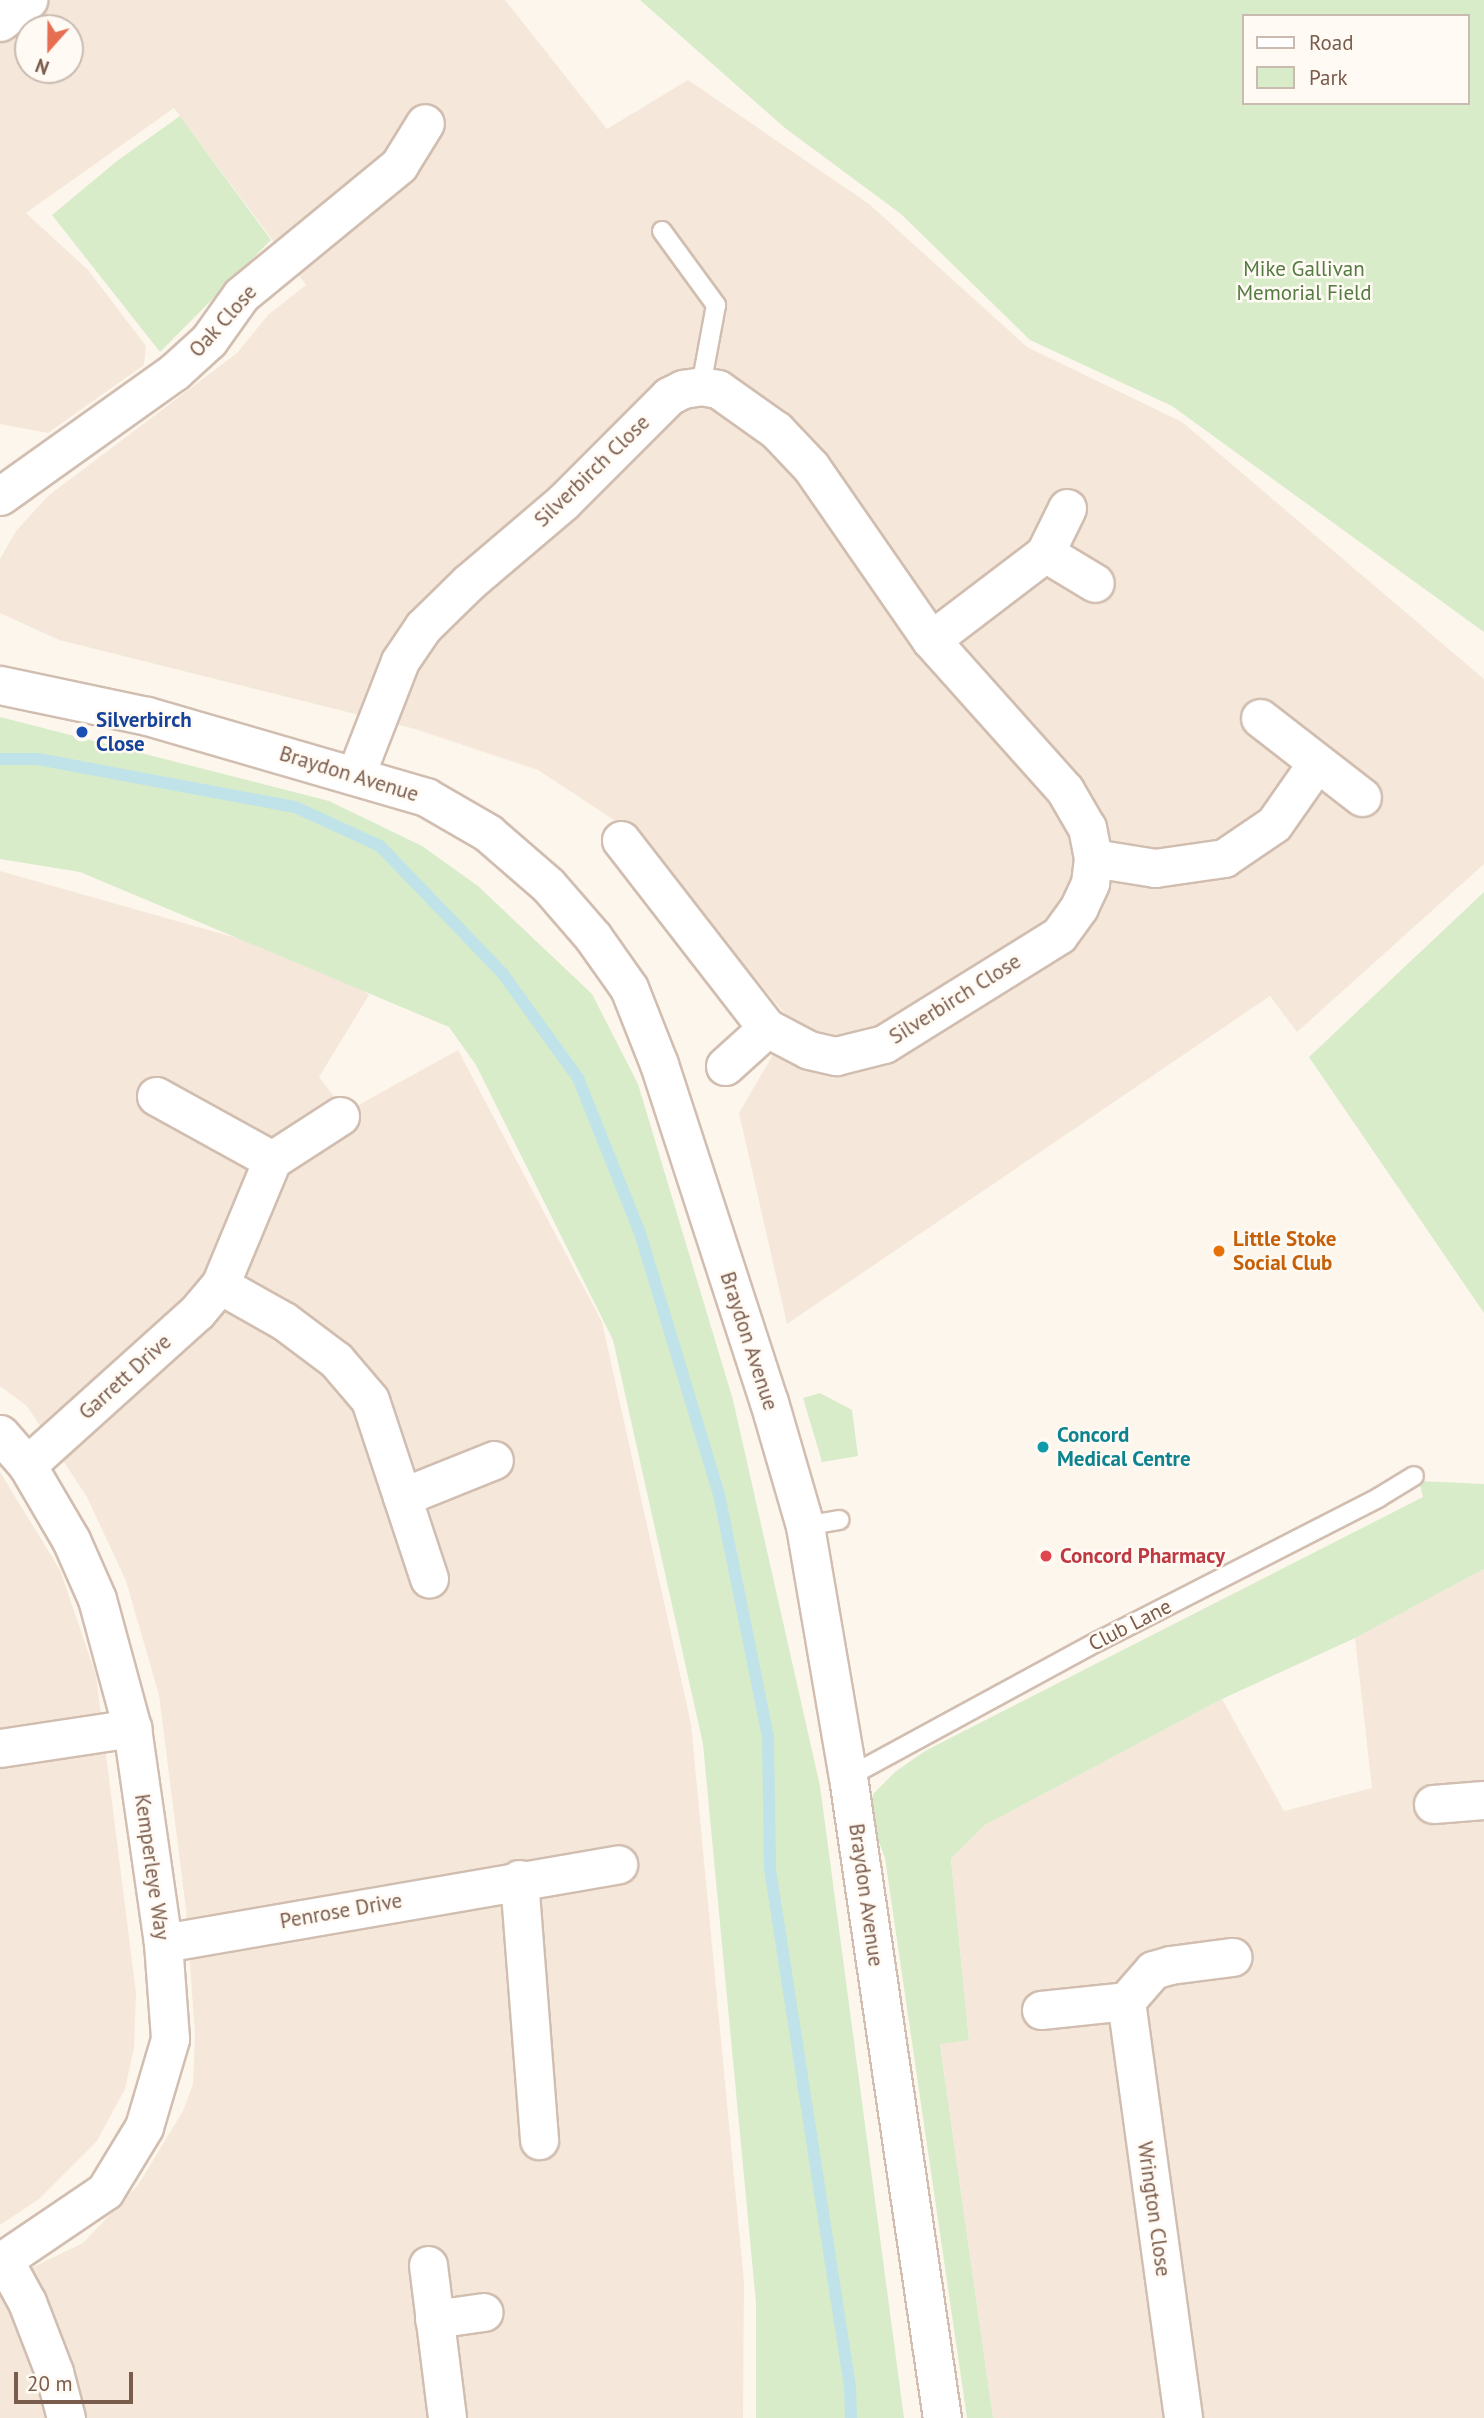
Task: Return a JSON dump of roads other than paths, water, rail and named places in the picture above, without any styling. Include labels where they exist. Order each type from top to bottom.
[{"type":"street","points":[[0,22],[27,0]]},
{"type":"street","name":"Oak Close","points":[[0,496],[174,372],[209,340],[241,295],[400,165],[425,123]]},
{"type":"street","name":"Silverbirch Close","points":[[356,774],[400,661],[423,628],[469,582],[564,502],[669,396],[683,389],[701,386],[719,388],[776,430],[811,467],[931,640],[1065,790],[1087,828],[1093,858],[1090,883],[1079,907],[1059,935],[884,1044],[835,1056],[809,1050],[767,1028],[621,840]]},
{"type":"street","points":[[931,640],[1045,553],[1067,508]]},
{"type":"street","points":[[1045,553],[1095,583]]},
{"type":"street","name":"Braydon Avenue","points":[[0,685],[147,716],[356,774],[426,797],[488,834],[548,885],[593,937],[629,988],[664,1078],[766,1392],[822,1523],[848,1777],[942,2418]]},
{"type":"street","points":[[1260,718],[1362,797]]},
{"type":"street","points":[[1093,858],[1155,868],[1224,858],[1274,824],[1316,764]]},
{"type":"street","points":[[725,1066],[767,1028]]},
{"type":"street","points":[[156,1096],[272,1160],[340,1116]]},
{"type":"street","name":"Garrett Drive","points":[[27,1465],[197,1312],[220,1285],[272,1160]]},
{"type":"street","points":[[220,1285],[285,1321],[344,1370],[370,1400],[429,1578]]},
{"type":"street","name":"Kemperleye Way","points":[[0,1434],[27,1465],[71,1540],[97,1599],[132,1728],[163,1943],[170,2039],[144,2127],[104,2191],[2,2262]]},
{"type":"street","points":[[402,1497],[494,1460]]},
{"type":"street","points":[[0,1748],[132,1728]]},
{"type":"street","points":[[1433,1804],[1484,1800]]},
{"type":"street","name":"Penrose Drive","points":[[163,1943],[519,1879],[618,1864]]},
{"type":"street","points":[[519,1879],[539,2140]]},
{"type":"street","points":[[1041,2010],[1126,2001],[1142,1979],[1153,1970],[1170,1965],[1232,1957]]},
{"type":"street","name":"Wrington Close","points":[[1126,2001],[1183,2418]]},
{"type":"street","points":[[2,2262],[27,2302],[54,2372],[66,2418]]},
{"type":"street","points":[[428,2265],[447,2418]]},
{"type":"street","points":[[434,2319],[484,2312]]},
{"type":"lane","points":[[662,231],[716,305],[701,386]]},
{"type":"lane","name":"Club Lane","points":[[848,1777],[1099,1641],[1378,1498],[1414,1476]]},
{"type":"waterway","points":[[0,759],[38,759],[295,807],[380,846],[503,974],[578,1078],[640,1233],[719,1494],[768,1737],[770,1869],[850,2387],[851,2418]]},
{"type":"place","name":"Silverbirch Close","points":[[82,732]]},
{"type":"place","name":"Little Stoke Social Club","points":[[1219,1251]]},
{"type":"place","name":"Concord Medical Centre","points":[[1043,1447]]},
{"type":"place","name":"Concord Pharmacy","points":[[1046,1556]]},
{"type":"park label","name":"Mike Gallivan Memorial Field","points":[[1304,281]]}]
